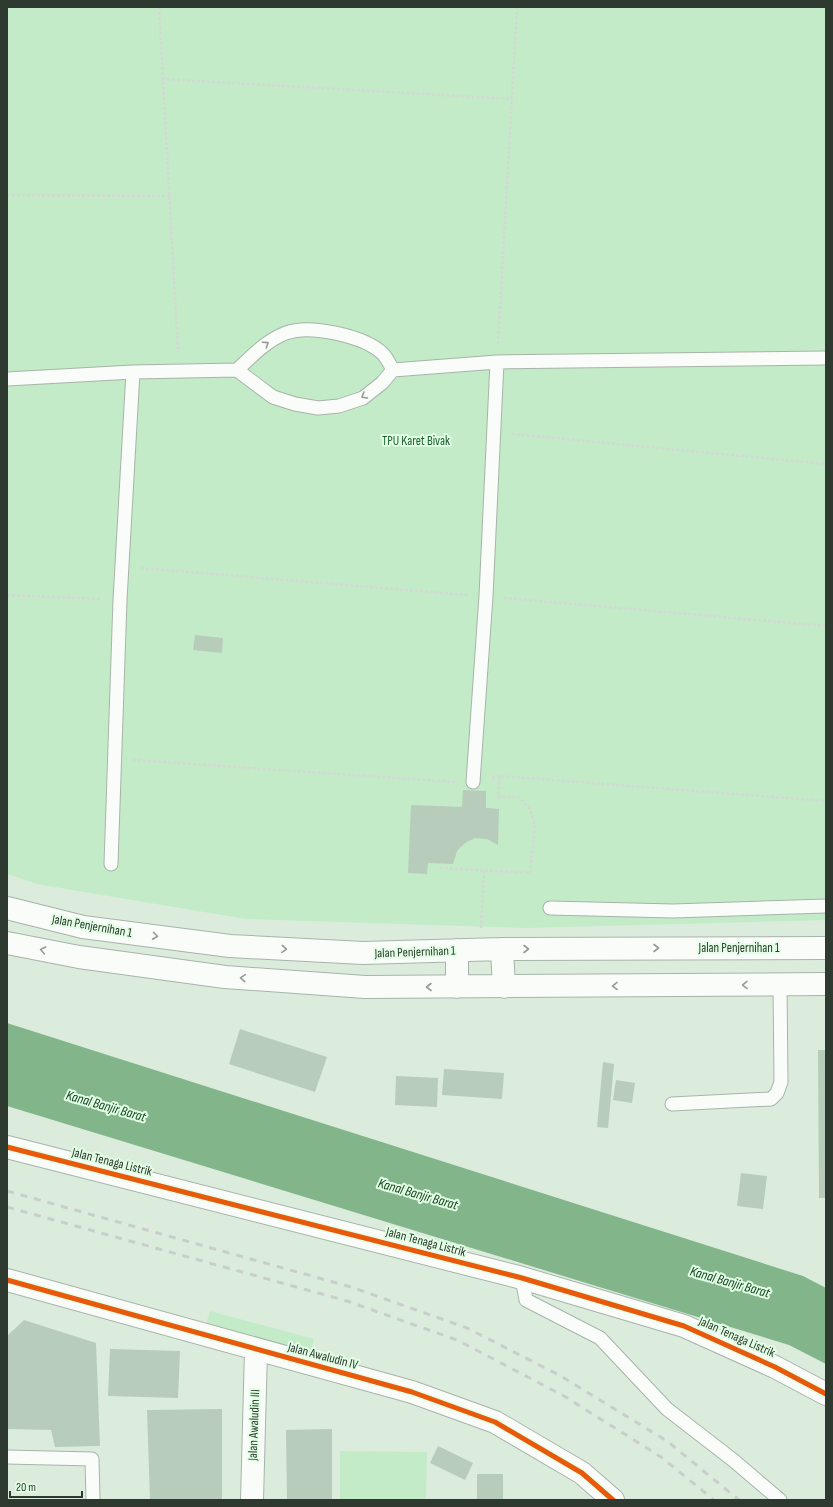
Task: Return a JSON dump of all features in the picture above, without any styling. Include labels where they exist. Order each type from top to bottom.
[{"type":"main road","name":"Jalan Penjernihan 1","points":[[7,908],[83,927],[230,946],[363,953],[502,949],[826,948]]},
{"type":"main road","points":[[7,943],[79,957],[225,977],[366,987],[826,984]]},
{"type":"main road","points":[[502,949],[504,987]]},
{"type":"main road","points":[[457,950],[457,987]]},
{"type":"main road","name":"Jalan Tenaga Listrik","points":[[7,1147],[522,1278],[684,1326],[775,1367],[826,1394]]},
{"type":"main road","name":"Jalan Awaludin IV","points":[[7,1280],[412,1392],[495,1422],[582,1473],[612,1500]]},
{"type":"main road","name":"Jalan Awaludin III","points":[[252,1500],[256,1350]]},
{"type":"lane","points":[[237,370],[265,344],[287,332],[317,331],[342,334],[364,343],[383,354],[393,370]]},
{"type":"lane","points":[[7,379],[133,372],[237,370],[273,397],[295,404],[318,408],[339,406],[364,398],[382,383],[393,370],[497,362],[826,358]]},
{"type":"lane","points":[[474,782],[486,596],[497,362]]},
{"type":"lane","points":[[111,864],[120,600],[133,372]]},
{"type":"lane","points":[[550,908],[673,910],[826,906]]},
{"type":"lane","points":[[672,1104],[771,1099],[777,1093],[781,1082],[780,984]]},
{"type":"lane","points":[[522,1278],[526,1300],[600,1338],[667,1409],[733,1460],[780,1500]]},
{"type":"lane","points":[[7,1457],[92,1459],[93,1500]]},
{"type":"path","points":[[159,7],[179,371]]},
{"type":"path","points":[[497,362],[517,7]]},
{"type":"path","points":[[162,79],[512,99]]},
{"type":"path","points":[[7,195],[169,196]]},
{"type":"path","points":[[494,432],[826,464]]},
{"type":"path","points":[[7,595],[120,600]]},
{"type":"path","points":[[440,868],[530,873],[534,827],[530,810],[519,797],[498,797],[500,776]]},
{"type":"path","points":[[480,950],[484,870]]},
{"type":"green space","name":"TPU Karet Bivak","points":[[7,7],[826,7],[826,920],[526,928],[246,919],[37,884],[7,874]]},
{"type":"green space","points":[[210,1311],[314,1339],[309,1358],[204,1331]]},
{"type":"green space","points":[[340,1451],[427,1452],[426,1500],[340,1500]]},
{"type":"water","name":"Kanal Banjir Barat","points":[[7,1023],[803,1276],[826,1288],[826,1364],[789,1345],[7,1106]]},
{"type":"building","points":[[195,635],[223,638],[222,653],[193,650]]},
{"type":"building","points":[[463,790],[486,791],[486,808],[499,809],[498,845],[487,839],[475,838],[465,843],[457,851],[453,864],[428,863],[427,874],[408,873],[411,805],[462,807]]},
{"type":"building","points":[[240,1029],[327,1057],[315,1092],[229,1064]]},
{"type":"building","points":[[818,1050],[826,1050],[826,1198],[819,1198]]},
{"type":"building","points":[[603,1062],[614,1064],[608,1128],[597,1127]]},
{"type":"building","points":[[444,1069],[504,1073],[502,1099],[442,1095]]},
{"type":"building","points":[[396,1076],[438,1078],[437,1107],[395,1105]]},
{"type":"building","points":[[616,1080],[635,1083],[632,1103],[613,1100]]},
{"type":"building","points":[[741,1173],[767,1176],[763,1209],[737,1206]]},
{"type":"building","points":[[24,1320],[96,1343],[100,1446],[55,1447],[51,1430],[7,1429],[7,1336]]},
{"type":"building","points":[[110,1349],[180,1351],[178,1398],[108,1396]]},
{"type":"building","points":[[222,1409],[222,1500],[150,1500],[147,1410]]},
{"type":"building","points":[[332,1429],[332,1500],[287,1500],[286,1430]]},
{"type":"building","points":[[438,1446],[473,1463],[465,1480],[430,1463]]},
{"type":"building","points":[[477,1474],[503,1474],[503,1500],[477,1500]]},
{"type":"railway","points":[[7,1191],[351,1287],[467,1328],[559,1375],[667,1441],[739,1500]]},
{"type":"railway","points":[[7,1207],[347,1301],[457,1340],[564,1396],[661,1457],[714,1500]]},
{"type":"cycle path","points":[[7,1147],[522,1278],[684,1326],[775,1367],[826,1394]]},
{"type":"cycle path","points":[[7,1280],[412,1392],[495,1422],[582,1473],[613,1500]]}]
